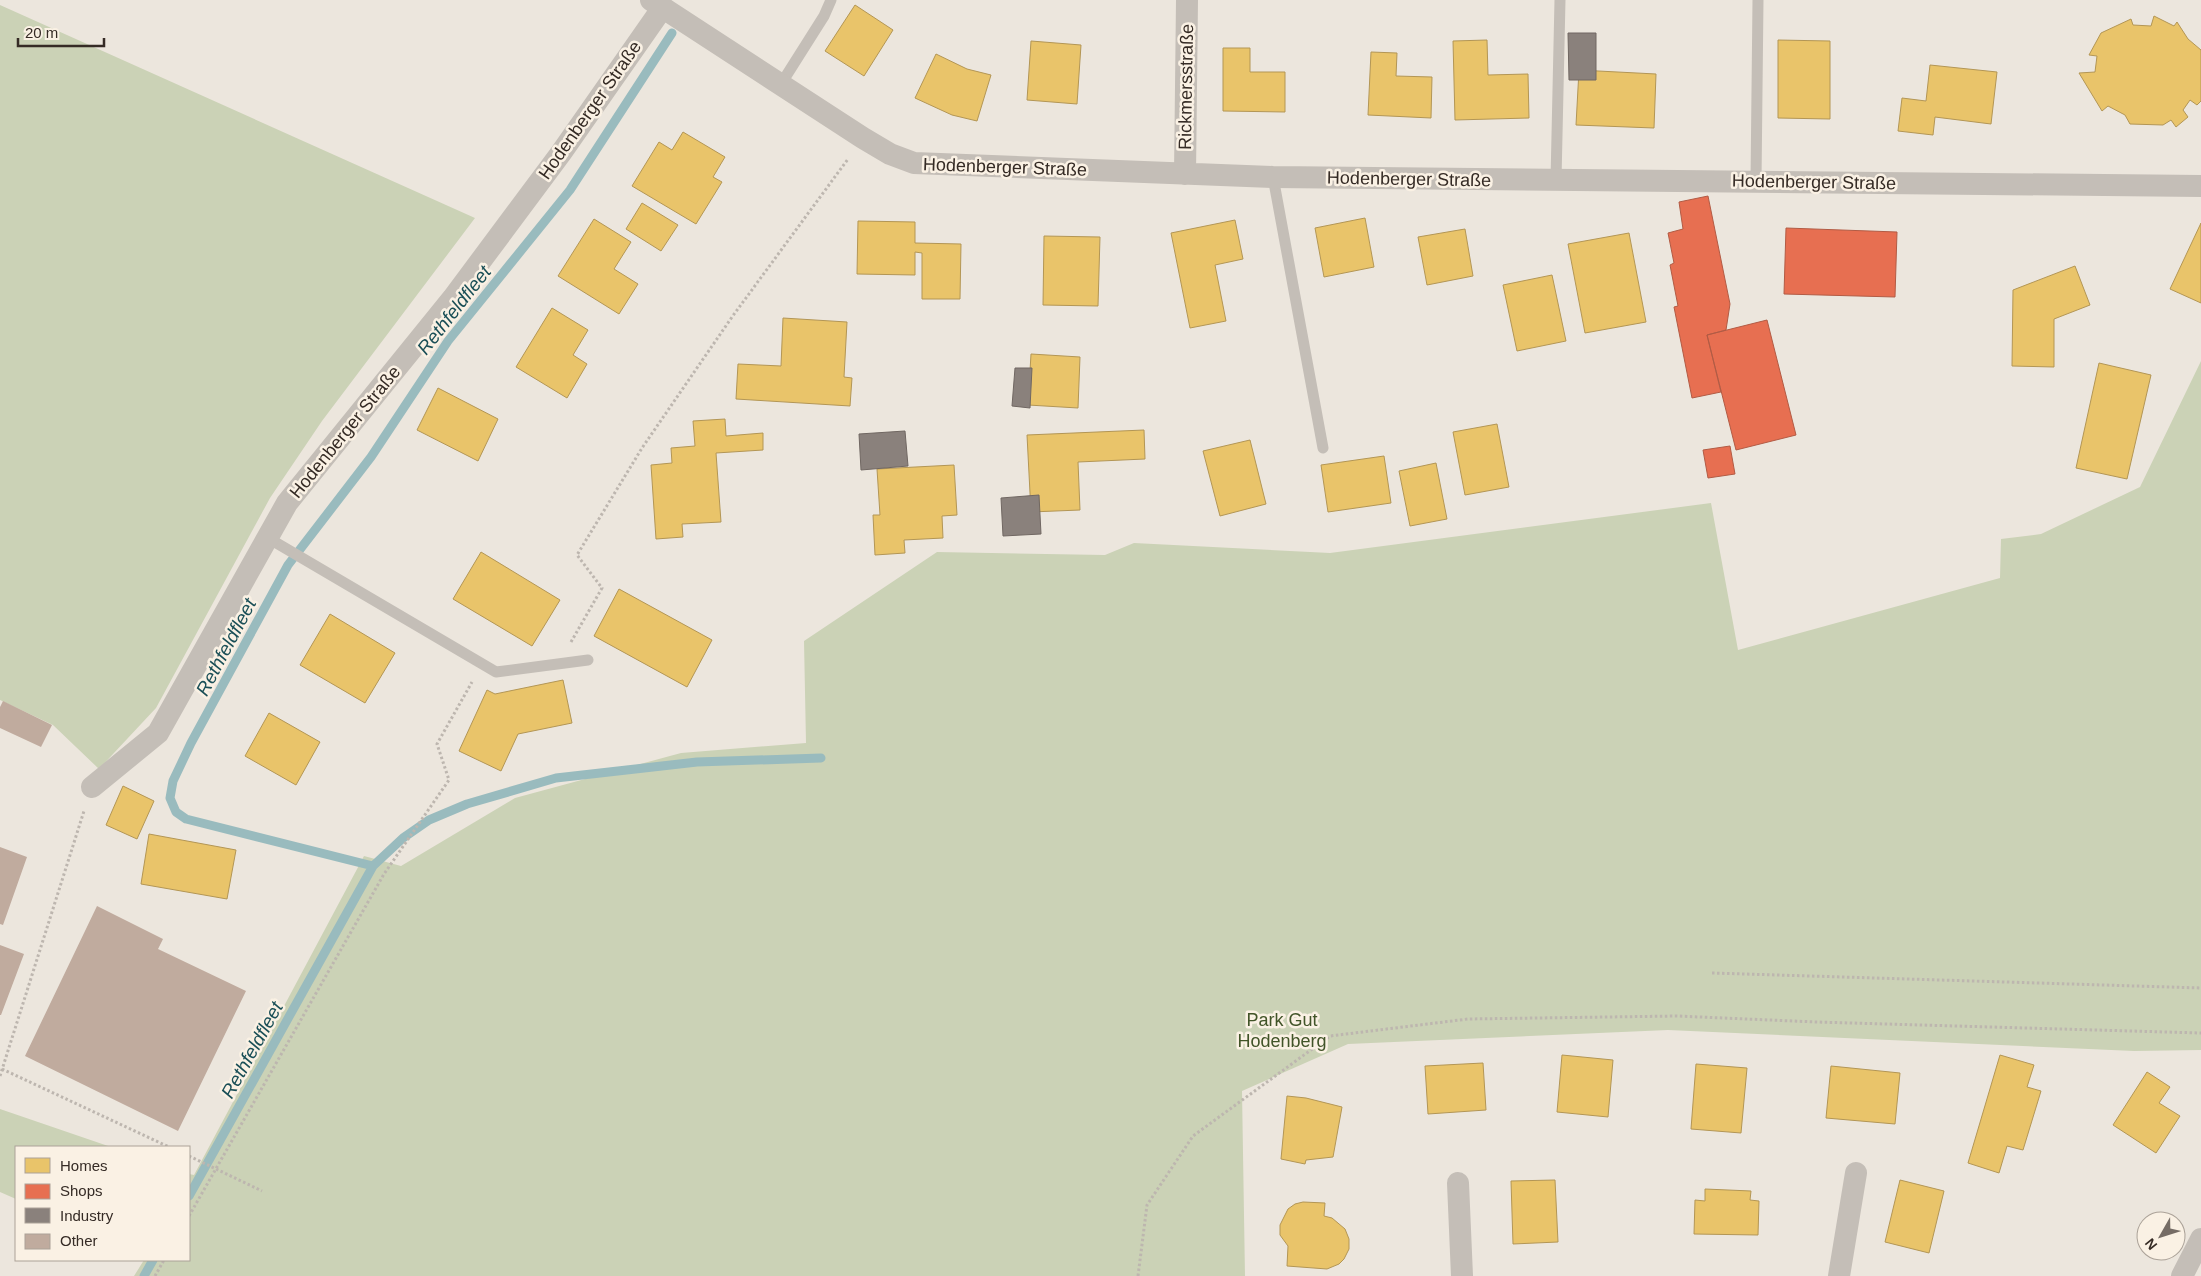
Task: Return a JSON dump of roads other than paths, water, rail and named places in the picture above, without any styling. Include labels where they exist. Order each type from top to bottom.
[{"type":"street","name":"Rickmersstraße","points":[[1185,174],[1187,0]]},
{"type":"street","name":"Hodenberger Straße","points":[[92,787],[158,733],[287,503],[452,298],[550,168],[657,4],[863,138],[890,154],[914,163],[1273,177],[2201,186]]},
{"type":"street","points":[[1839,1276],[1856,1173]]},
{"type":"street","points":[[1458,1183],[1462,1276]]},
{"type":"street","points":[[2182,1276],[2201,1239]]},
{"type":"lane","points":[[781,84],[824,16],[831,0]]},
{"type":"lane","points":[[1556,180],[1560,0]]},
{"type":"lane","points":[[1756,182],[1758,0]]},
{"type":"lane","points":[[1273,177],[1323,448]]},
{"type":"lane","points":[[268,538],[496,672],[588,660]]},
{"type":"waterway","name":"Rethfeldfleet","points":[[373,866],[186,819],[176,812],[170,798],[173,781],[191,743],[288,565],[371,457],[448,341],[570,190],[672,33]]},
{"type":"waterway","points":[[190,1194],[373,866],[403,838],[429,820],[467,804],[556,778],[697,762],[821,758]]},
{"type":"waterway","name":"Rethfeldfleet","points":[[144,1276],[152,1261]]},
{"type":"park label","name":"Park Gut Hodenberg","points":[[1282,1030]]}]
